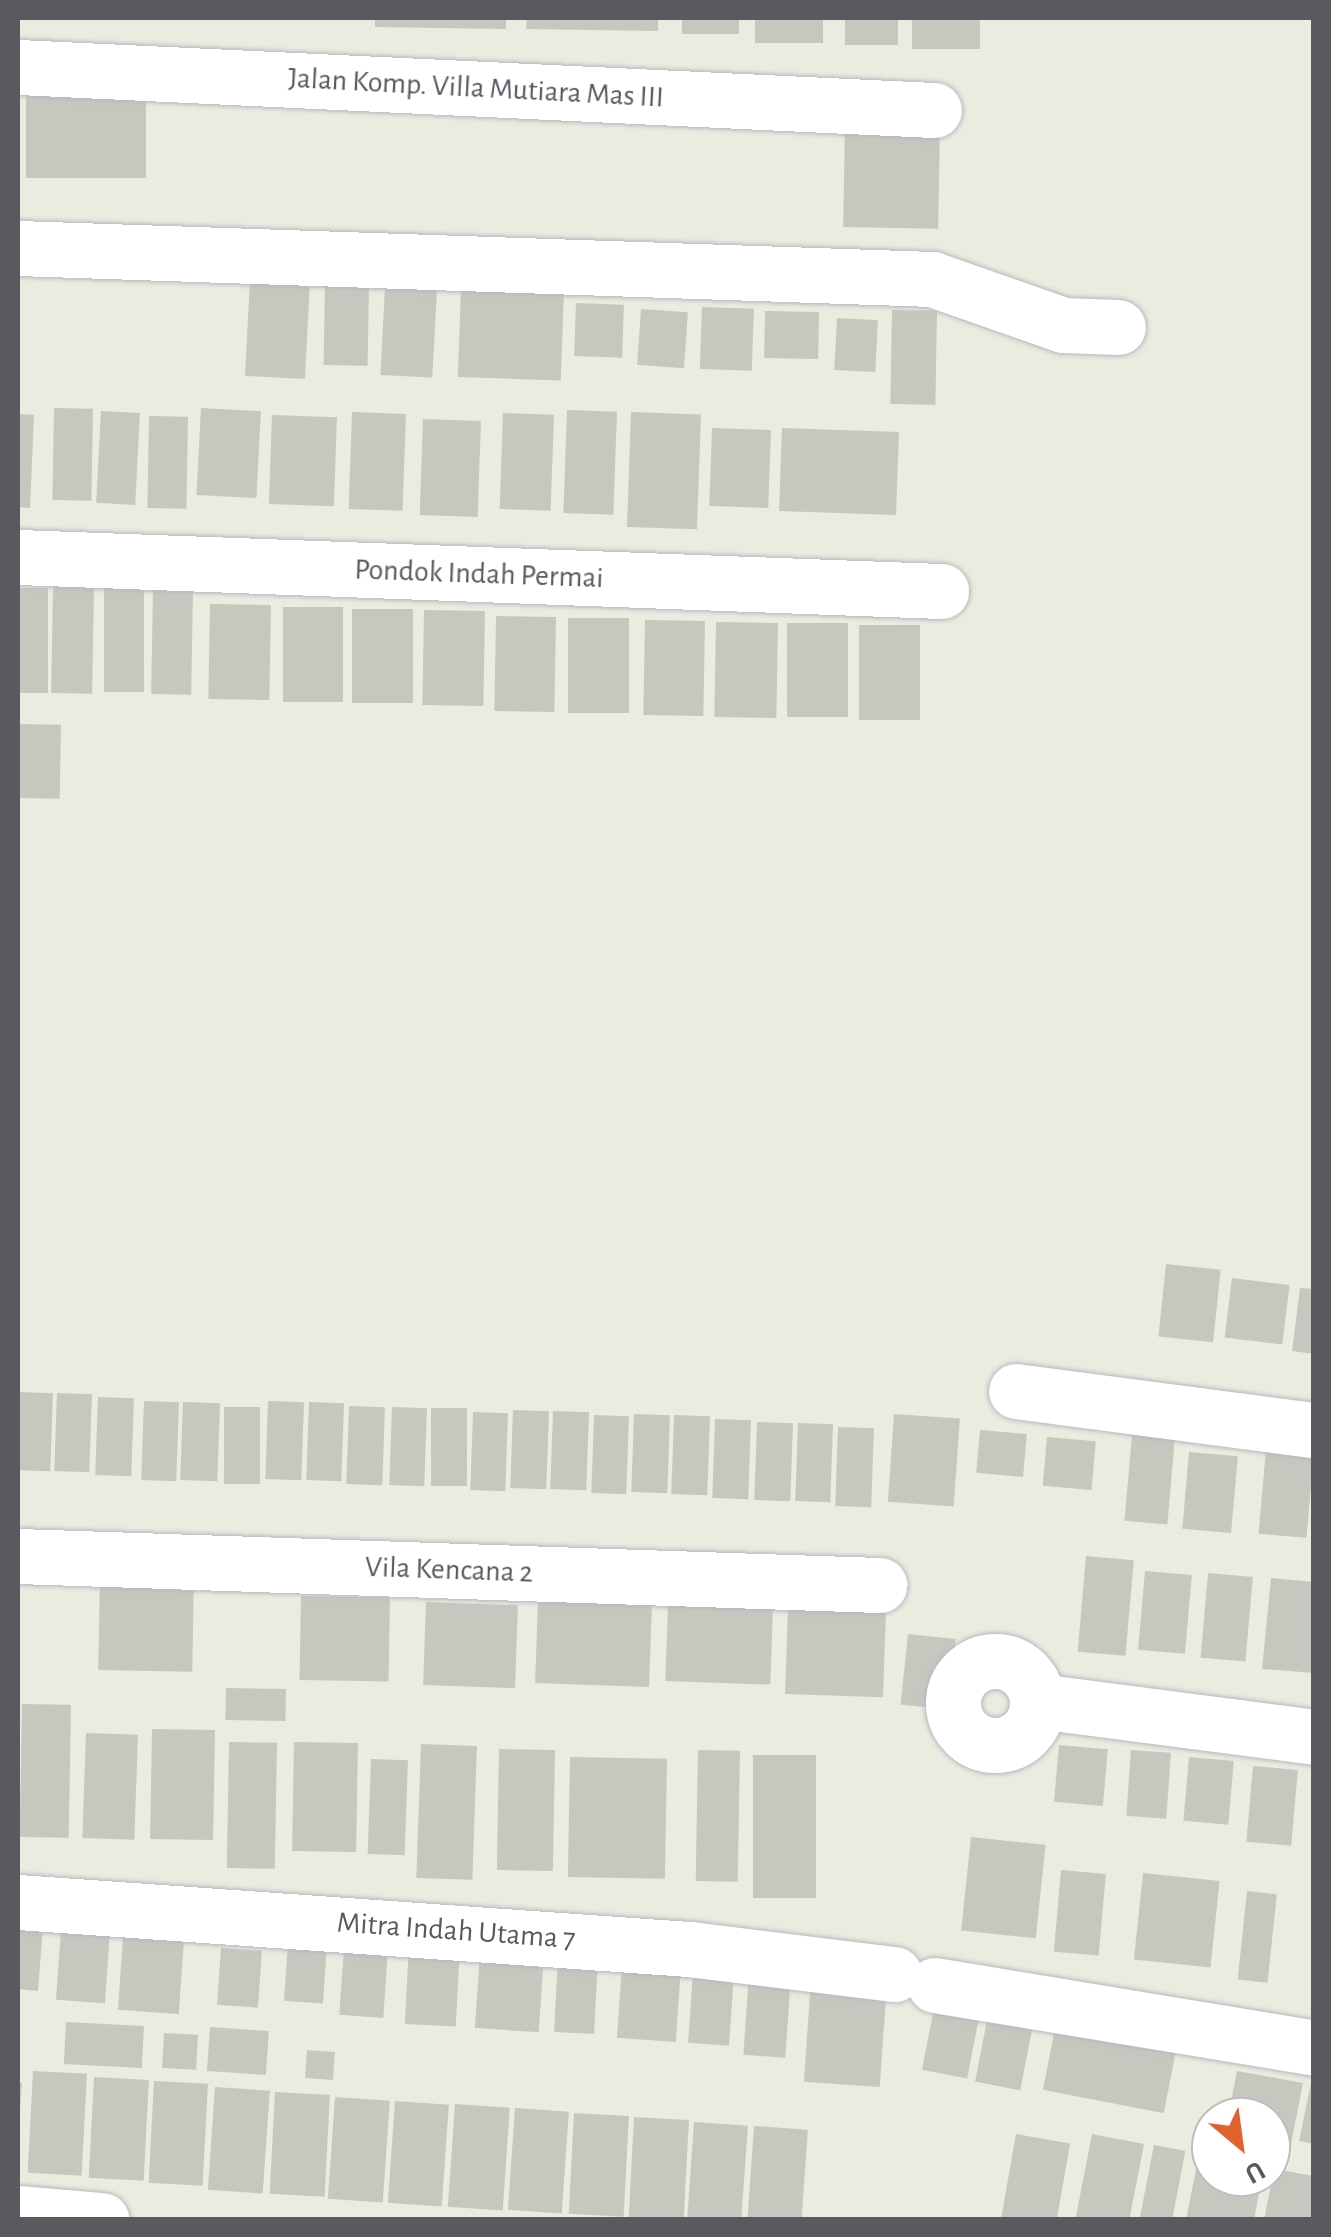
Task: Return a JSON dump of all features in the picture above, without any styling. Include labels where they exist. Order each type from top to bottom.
[{"type":"street","name":"Jalan Komp. Villa Mutiara Mas III","points":[[18,67],[934,110]]},
{"type":"street","points":[[18,248],[932,279],[1063,325],[1118,327]]},
{"type":"street","name":"Pondok Indah Permai","points":[[18,557],[941,591]]},
{"type":"street","points":[[1016,1392],[1314,1430]]},
{"type":"street","name":"Vila Kencana 2","points":[[18,1556],[880,1585]]},
{"type":"street","points":[[1038,1701],[1314,1738]]},
{"type":"street","name":"Mitra Indah Utama 7","points":[[18,1902],[688,1949],[915,1979],[1314,2048]]},
{"type":"street","points":[[18,2213],[102,2220]]},
{"type":"building","points":[[375,18],[506,18],[506,29],[375,27]]},
{"type":"building","points":[[527,18],[658,18],[658,31],[526,29]]},
{"type":"building","points":[[682,18],[739,18],[739,34],[682,34]]},
{"type":"building","points":[[755,18],[823,18],[823,43],[755,43]]},
{"type":"building","points":[[845,18],[898,18],[898,45],[845,45]]},
{"type":"building","points":[[912,18],[980,18],[980,49],[912,49]]},
{"type":"building","points":[[26,90],[146,90],[146,178],[26,178]]},
{"type":"building","points":[[845,123],[940,125],[938,229],[843,227]]},
{"type":"building","points":[[251,261],[311,264],[305,379],[245,376]]},
{"type":"building","points":[[325,283],[369,284],[368,366],[324,365]]},
{"type":"building","points":[[385,287],[437,290],[432,378],[380,375]]},
{"type":"building","points":[[461,287],[564,291],[561,381],[458,377]]},
{"type":"building","points":[[576,303],[624,305],[622,358],[574,356]]},
{"type":"building","points":[[702,307],[754,309],[752,371],[700,369]]},
{"type":"building","points":[[641,309],[688,312],[684,368],[637,365]]},
{"type":"building","points":[[892,310],[937,311],[935,405],[890,404]]},
{"type":"building","points":[[765,311],[819,312],[818,359],[764,358]]},
{"type":"building","points":[[837,318],[878,320],[875,372],[834,370]]},
{"type":"building","points":[[54,408],[93,409],[91,501],[52,500]]},
{"type":"building","points":[[201,408],[261,411],[256,498],[196,495]]},
{"type":"building","points":[[567,410],[617,412],[613,515],[563,513]]},
{"type":"building","points":[[101,411],[140,413],[135,505],[96,503]]},
{"type":"building","points":[[352,412],[406,414],[403,511],[349,509]]},
{"type":"building","points":[[631,412],[701,414],[697,529],[627,527]]},
{"type":"building","points":[[503,413],[554,415],[551,511],[500,509]]},
{"type":"building","points":[[18,414],[34,415],[30,508],[18,507]]},
{"type":"building","points":[[272,415],[337,417],[334,506],[269,504]]},
{"type":"building","points":[[149,416],[188,417],[186,509],[147,508]]},
{"type":"building","points":[[423,419],[481,421],[478,517],[420,515]]},
{"type":"building","points":[[712,428],[771,430],[768,508],[709,506]]},
{"type":"building","points":[[782,428],[899,432],[896,515],[779,511]]},
{"type":"building","points":[[53,587],[94,588],[92,694],[51,693]]},
{"type":"building","points":[[104,587],[144,587],[144,692],[104,692]]},
{"type":"building","points":[[18,588],[48,588],[48,693],[18,693]]},
{"type":"building","points":[[153,589],[193,590],[191,695],[151,694]]},
{"type":"building","points":[[210,604],[271,605],[269,700],[208,699]]},
{"type":"building","points":[[283,607],[343,607],[343,702],[283,702]]},
{"type":"building","points":[[352,609],[413,609],[413,703],[352,703]]},
{"type":"building","points":[[424,610],[485,611],[483,706],[422,705]]},
{"type":"building","points":[[496,616],[556,617],[554,712],[494,711]]},
{"type":"building","points":[[568,618],[629,618],[629,713],[568,713]]},
{"type":"building","points":[[645,620],[705,621],[703,716],[643,715]]},
{"type":"building","points":[[716,622],[778,623],[776,718],[714,717]]},
{"type":"building","points":[[787,623],[848,623],[848,717],[787,717]]},
{"type":"building","points":[[859,625],[920,625],[920,720],[859,720]]},
{"type":"building","points":[[18,724],[61,725],[60,799],[18,798]]},
{"type":"building","points":[[1166,1264],[1221,1270],[1213,1342],[1158,1337]]},
{"type":"building","points":[[1232,1278],[1290,1285],[1282,1345],[1225,1338]]},
{"type":"building","points":[[1300,1288],[1314,1289],[1314,1354],[1292,1351]]},
{"type":"building","points":[[18,1392],[53,1393],[50,1471],[18,1470]]},
{"type":"building","points":[[57,1393],[92,1394],[89,1472],[54,1471]]},
{"type":"building","points":[[98,1397],[134,1398],[131,1476],[95,1475]]},
{"type":"building","points":[[144,1401],[179,1402],[176,1481],[141,1480]]},
{"type":"building","points":[[268,1401],[304,1402],[301,1480],[265,1479]]},
{"type":"building","points":[[183,1402],[220,1403],[217,1481],[180,1480]]},
{"type":"building","points":[[309,1402],[344,1403],[341,1481],[306,1480]]},
{"type":"building","points":[[349,1406],[385,1407],[382,1485],[346,1484]]},
{"type":"building","points":[[224,1407],[260,1407],[260,1484],[224,1484]]},
{"type":"building","points":[[392,1407],[427,1408],[424,1486],[389,1485]]},
{"type":"building","points":[[431,1408],[467,1408],[467,1486],[431,1486]]},
{"type":"building","points":[[513,1410],[549,1411],[546,1489],[510,1488]]},
{"type":"building","points":[[553,1411],[589,1412],[586,1490],[550,1489]]},
{"type":"building","points":[[473,1412],[508,1413],[505,1491],[470,1490]]},
{"type":"building","points":[[634,1414],[670,1415],[667,1493],[631,1492]]},
{"type":"building","points":[[894,1414],[960,1419],[954,1506],[888,1502]]},
{"type":"building","points":[[594,1415],[629,1416],[626,1494],[591,1493]]},
{"type":"building","points":[[674,1415],[710,1416],[707,1495],[671,1494]]},
{"type":"building","points":[[715,1419],[751,1420],[748,1499],[712,1498]]},
{"type":"building","points":[[757,1422],[793,1423],[790,1501],[754,1500]]},
{"type":"building","points":[[798,1423],[833,1424],[830,1502],[795,1501]]},
{"type":"building","points":[[838,1427],[874,1428],[871,1507],[835,1506]]},
{"type":"building","points":[[980,1430],[1027,1434],[1023,1477],[976,1473]]},
{"type":"building","points":[[1132,1435],[1175,1439],[1167,1524],[1125,1521]]},
{"type":"building","points":[[1047,1437],[1096,1441],[1092,1490],[1043,1486]]},
{"type":"building","points":[[1266,1449],[1314,1453],[1306,1538],[1259,1534]]},
{"type":"building","points":[[1189,1452],[1238,1456],[1231,1533],[1182,1529]]},
{"type":"building","points":[[1086,1556],[1134,1560],[1125,1656],[1078,1652]]},
{"type":"building","points":[[1145,1571],[1192,1575],[1185,1654],[1138,1650]]},
{"type":"building","points":[[100,1572],[194,1574],[192,1672],[98,1670]]},
{"type":"building","points":[[1208,1573],[1253,1577],[1245,1662],[1201,1658]]},
{"type":"building","points":[[1271,1578],[1314,1582],[1314,1673],[1262,1669]]},
{"type":"building","points":[[301,1596],[390,1598],[389,1682],[300,1680]]},
{"type":"building","points":[[538,1600],[652,1604],[649,1687],[535,1683]]},
{"type":"building","points":[[426,1602],[518,1605],[515,1688],[423,1685]]},
{"type":"building","points":[[668,1605],[773,1609],[770,1685],[665,1681]]},
{"type":"building","points":[[788,1609],[886,1612],[883,1697],[785,1694]]},
{"type":"building","points":[[908,1634],[956,1639],[948,1710],[901,1705]]},
{"type":"building","points":[[226,1688],[286,1689],[285,1721],[225,1720]]},
{"type":"building","points":[[22,1704],[71,1705],[69,1838],[20,1837]]},
{"type":"building","points":[[152,1729],[215,1730],[213,1840],[150,1839]]},
{"type":"building","points":[[86,1733],[138,1735],[134,1840],[82,1838]]},
{"type":"building","points":[[229,1742],[277,1743],[275,1869],[227,1868]]},
{"type":"building","points":[[294,1742],[358,1743],[356,1852],[292,1851]]},
{"type":"building","points":[[421,1744],[477,1746],[472,1880],[416,1878]]},
{"type":"building","points":[[1059,1745],[1108,1749],[1103,1806],[1054,1802]]},
{"type":"building","points":[[499,1749],[555,1750],[553,1871],[497,1870]]},
{"type":"building","points":[[698,1750],[740,1751],[738,1882],[696,1881]]},
{"type":"building","points":[[1131,1750],[1171,1753],[1166,1819],[1126,1816]]},
{"type":"building","points":[[753,1755],[816,1755],[816,1898],[753,1898]]},
{"type":"building","points":[[570,1757],[667,1759],[665,1879],[568,1877]]},
{"type":"building","points":[[1189,1757],[1234,1761],[1228,1825],[1183,1821]]},
{"type":"building","points":[[371,1759],[408,1760],[405,1855],[368,1854]]},
{"type":"building","points":[[1253,1766],[1298,1770],[1291,1846],[1246,1842]]},
{"type":"building","points":[[971,1837],[1046,1845],[1036,1938],[961,1930]]},
{"type":"building","points":[[1061,1870],[1106,1874],[1099,1956],[1054,1952]]},
{"type":"building","points":[[1143,1873],[1220,1881],[1210,1968],[1134,1960]]},
{"type":"building","points":[[1247,1891],[1277,1894],[1268,1983],[1238,1980]]},
{"type":"building","points":[[18,1923],[43,1925],[38,1991],[18,1989]]},
{"type":"building","points":[[124,1923],[185,1927],[179,2014],[118,2010]]},
{"type":"building","points":[[61,1929],[110,1932],[105,2003],[56,2000]]},
{"type":"building","points":[[288,1943],[327,1946],[323,2004],[284,2001]]},
{"type":"building","points":[[409,1944],[460,1947],[456,2027],[405,2024]]},
{"type":"building","points":[[221,1948],[262,1951],[258,2008],[217,2005]]},
{"type":"building","points":[[344,1948],[388,1951],[383,2018],[339,2015]]},
{"type":"building","points":[[480,1954],[544,1958],[539,2032],[475,2028]]},
{"type":"building","points":[[558,1957],[598,1959],[594,2034],[554,2032]]},
{"type":"building","points":[[694,1958],[735,1961],[729,2046],[688,2043]]},
{"type":"building","points":[[622,1965],[681,1969],[676,2042],[617,2038]]},
{"type":"building","points":[[749,1974],[791,1977],[785,2058],[743,2055]]},
{"type":"building","points":[[811,1980],[887,1985],[880,2087],[804,2082]]},
{"type":"building","points":[[990,2005],[1035,2014],[1020,2090],[975,2082]]},
{"type":"building","points":[[934,2008],[979,2017],[967,2079],[922,2070]]},
{"type":"building","points":[[66,2022],[144,2026],[142,2068],[64,2064]]},
{"type":"building","points":[[1056,2023],[1177,2046],[1164,2113],[1043,2090]]},
{"type":"building","points":[[210,2027],[269,2031],[266,2075],[207,2071]]},
{"type":"building","points":[[164,2033],[198,2035],[196,2070],[162,2068]]},
{"type":"building","points":[[307,2050],[335,2052],[333,2080],[305,2078]]},
{"type":"building","points":[[33,2071],[87,2074],[82,2176],[28,2173]]},
{"type":"building","points":[[1237,2071],[1303,2083],[1291,2144],[1291,2097],[1232,2097]]},
{"type":"building","points":[[94,2077],[149,2080],[144,2181],[89,2178]]},
{"type":"building","points":[[1314,2078],[1314,2144],[1299,2141]]},
{"type":"building","points":[[154,2081],[208,2084],[203,2186],[149,2183]]},
{"type":"building","points":[[18,2083],[22,2083],[20,2110],[18,2110]]},
{"type":"building","points":[[215,2087],[270,2091],[263,2194],[208,2190]]},
{"type":"building","points":[[275,2092],[330,2095],[325,2197],[270,2194]]},
{"type":"building","points":[[335,2097],[390,2101],[383,2203],[328,2199]]},
{"type":"building","points":[[395,2101],[449,2105],[442,2207],[388,2203]]},
{"type":"building","points":[[455,2104],[510,2108],[503,2211],[448,2207]]},
{"type":"building","points":[[515,2108],[569,2112],[562,2214],[508,2210]]},
{"type":"building","points":[[574,2113],[629,2116],[624,2217],[569,2214]]},
{"type":"building","points":[[634,2117],[689,2120],[684,2220],[629,2219]]},
{"type":"building","points":[[694,2122],[748,2126],[741,2220],[687,2220]]},
{"type":"building","points":[[754,2126],[808,2130],[802,2220],[747,2220]]},
{"type":"building","points":[[1016,2134],[1070,2144],[1057,2220],[1001,2220]]},
{"type":"building","points":[[1092,2134],[1144,2144],[1129,2220],[1076,2217]]},
{"type":"building","points":[[1154,2145],[1185,2151],[1172,2220],[1139,2220]]},
{"type":"building","points":[[1291,2172],[1314,2176],[1312,2220],[1264,2220],[1269,2197],[1291,2197]]},
{"type":"building","points":[[1191,2195],[1258,2197],[1254,2220],[1186,2220]]}]
